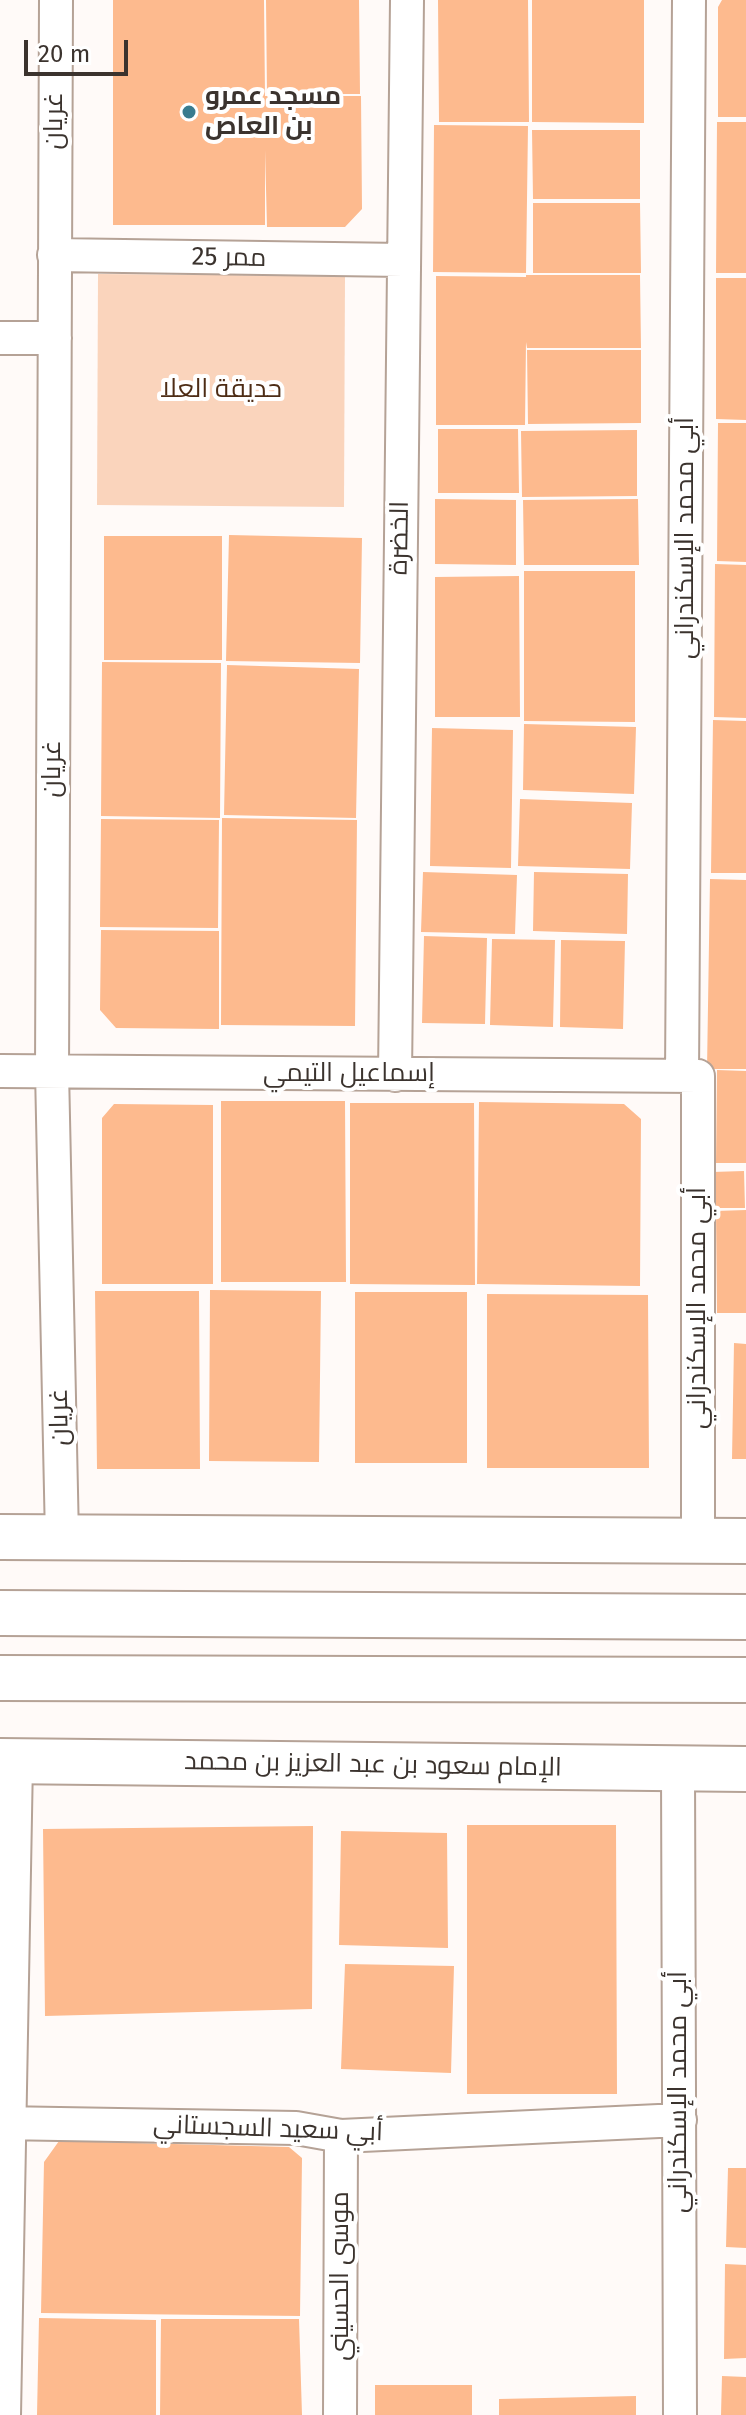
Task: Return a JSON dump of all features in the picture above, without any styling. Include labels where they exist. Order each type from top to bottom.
[{"type":"main road","points":[[0,1537],[746,1541]]},
{"type":"main road","points":[[0,1613],[746,1617]]},
{"type":"main road","points":[[0,1678],[746,1680]]},
{"type":"main road","name":"الإمام سعود بن عبد العزيز بن محمد","points":[[8,1761],[746,1769]]},
{"type":"street","name":"غريان","points":[[56,0],[52,1071],[62,1538]]},
{"type":"street","name":"الخضرة","points":[[395,1075],[407,0]]},
{"type":"street","name":"أبي محمد الإسكندراني","points":[[689,0],[690,1076],[698,1541]]},
{"type":"street","name":"ممر 25","points":[[54,255],[403,260]]},
{"type":"street","points":[[0,338],[55,338]]},
{"type":"street","name":"إسماعيل التيمي","points":[[0,1071],[690,1076]]},
{"type":"street","points":[[4,2415],[8,1761]]},
{"type":"street","name":"أبي محمد الإسكندراني","points":[[678,1769],[680,2415]]},
{"type":"street","name":"أبي سعيد السجستاني","points":[[4,2122],[296,2128],[341,2136],[680,2120]]},
{"type":"street","name":"موسى الحسيني","points":[[340,2415],[341,2136]]},
{"type":"green space","name":"حديقة العلا","points":[[98,274],[345,276],[344,507],[97,505]]},
{"type":"building","name":"مسجد عمرو بن العاص","points":[[113,0],[264,0],[265,96],[361,96],[362,209],[345,227],[267,227],[265,150],[265,225],[113,225]]},
{"type":"building","points":[[266,0],[359,0],[360,94],[267,94]]},
{"type":"building","points":[[438,0],[528,0],[529,122],[439,122]]},
{"type":"building","points":[[532,0],[644,0],[644,123],[532,122]]},
{"type":"building","points":[[722,0],[746,0],[746,117],[718,117],[718,7]]},
{"type":"building","points":[[717,122],[746,122],[746,273],[716,273]]},
{"type":"building","points":[[434,125],[528,126],[526,273],[433,272]]},
{"type":"building","points":[[532,130],[640,130],[640,199],[533,199]]},
{"type":"building","points":[[533,203],[640,203],[641,273],[533,273]]},
{"type":"building","points":[[640,275],[641,348],[527,348],[526,342],[525,425],[436,425],[436,276]]},
{"type":"building","points":[[716,278],[746,278],[746,420],[716,419]]},
{"type":"building","points":[[527,350],[641,350],[641,423],[528,424]]},
{"type":"building","points":[[718,423],[746,423],[746,562],[717,561]]},
{"type":"building","points":[[438,429],[518,429],[519,493],[438,493]]},
{"type":"building","points":[[637,430],[637,496],[522,497],[521,431]]},
{"type":"building","points":[[435,499],[516,500],[516,565],[435,564]]},
{"type":"building","points":[[638,499],[639,565],[524,565],[523,500]]},
{"type":"building","points":[[229,535],[362,538],[360,663],[226,661]]},
{"type":"building","points":[[104,536],[222,536],[222,660],[104,660]]},
{"type":"building","points":[[715,564],[746,565],[746,718],[714,717]]},
{"type":"building","points":[[524,571],[635,571],[635,722],[524,721]]},
{"type":"building","points":[[519,576],[520,717],[435,717],[435,577]]},
{"type":"building","points":[[102,662],[221,663],[220,818],[101,816]]},
{"type":"building","points":[[227,665],[359,669],[356,818],[224,815]]},
{"type":"building","points":[[713,720],[746,721],[746,873],[711,873]]},
{"type":"building","points":[[524,724],[636,727],[634,794],[523,790]]},
{"type":"building","points":[[432,728],[513,730],[511,868],[430,866]]},
{"type":"building","points":[[520,799],[632,803],[630,869],[518,866]]},
{"type":"building","points":[[222,818],[357,820],[355,1026],[221,1025]]},
{"type":"building","points":[[101,819],[219,820],[218,928],[100,927]]},
{"type":"building","points":[[423,872],[517,875],[515,934],[421,932]]},
{"type":"building","points":[[534,872],[628,874],[627,934],[533,931]]},
{"type":"building","points":[[710,879],[746,880],[746,1069],[707,1069]]},
{"type":"building","points":[[101,930],[219,931],[219,1029],[116,1028],[100,1010]]},
{"type":"building","points":[[424,936],[487,938],[485,1024],[422,1023]]},
{"type":"building","points":[[492,939],[555,940],[553,1027],[490,1025]]},
{"type":"building","points":[[561,940],[625,941],[623,1029],[560,1027]]},
{"type":"building","points":[[717,1070],[746,1071],[746,1163],[716,1163]]},
{"type":"building","points":[[221,1101],[345,1101],[346,1282],[221,1282]]},
{"type":"building","points":[[479,1102],[624,1104],[641,1119],[640,1286],[477,1284]]},
{"type":"building","points":[[350,1103],[474,1103],[475,1285],[350,1284]]},
{"type":"building","points":[[114,1104],[213,1105],[213,1284],[102,1284],[102,1118]]},
{"type":"building","points":[[744,1171],[745,1208],[713,1208],[712,1172]]},
{"type":"building","points":[[746,1210],[746,1313],[717,1313],[716,1211]]},
{"type":"building","points":[[210,1290],[321,1291],[319,1462],[209,1461]]},
{"type":"building","points":[[95,1291],[199,1291],[200,1469],[97,1469]]},
{"type":"building","points":[[355,1292],[467,1292],[467,1463],[355,1463]]},
{"type":"building","points":[[487,1294],[648,1295],[649,1468],[487,1468]]},
{"type":"building","points":[[734,1343],[746,1344],[746,1459],[732,1459]]},
{"type":"building","points":[[467,1825],[616,1825],[617,2094],[467,2094]]},
{"type":"building","points":[[313,1826],[312,2009],[45,2016],[43,1829]]},
{"type":"building","points":[[341,1831],[447,1833],[448,1948],[339,1945]]},
{"type":"building","points":[[345,1964],[454,1966],[451,2073],[341,2069]]},
{"type":"building","points":[[59,2141],[289,2147],[302,2158],[300,2316],[41,2313],[44,2162]]},
{"type":"building","points":[[728,2168],[746,2168],[746,2248],[726,2247]]},
{"type":"building","points":[[725,2264],[746,2265],[746,2358],[724,2359]]},
{"type":"building","points":[[39,2318],[156,2320],[156,2415],[37,2415]]},
{"type":"building","points":[[161,2319],[299,2319],[302,2415],[160,2415]]},
{"type":"building","points":[[722,2376],[746,2377],[746,2415],[721,2415]]},
{"type":"building","points":[[375,2385],[472,2385],[472,2415],[375,2415]]},
{"type":"building","points":[[636,2396],[636,2415],[499,2415],[499,2399]]},
{"type":"place","name":"مسجد عمرو بن العاص","points":[[189,112]]}]
